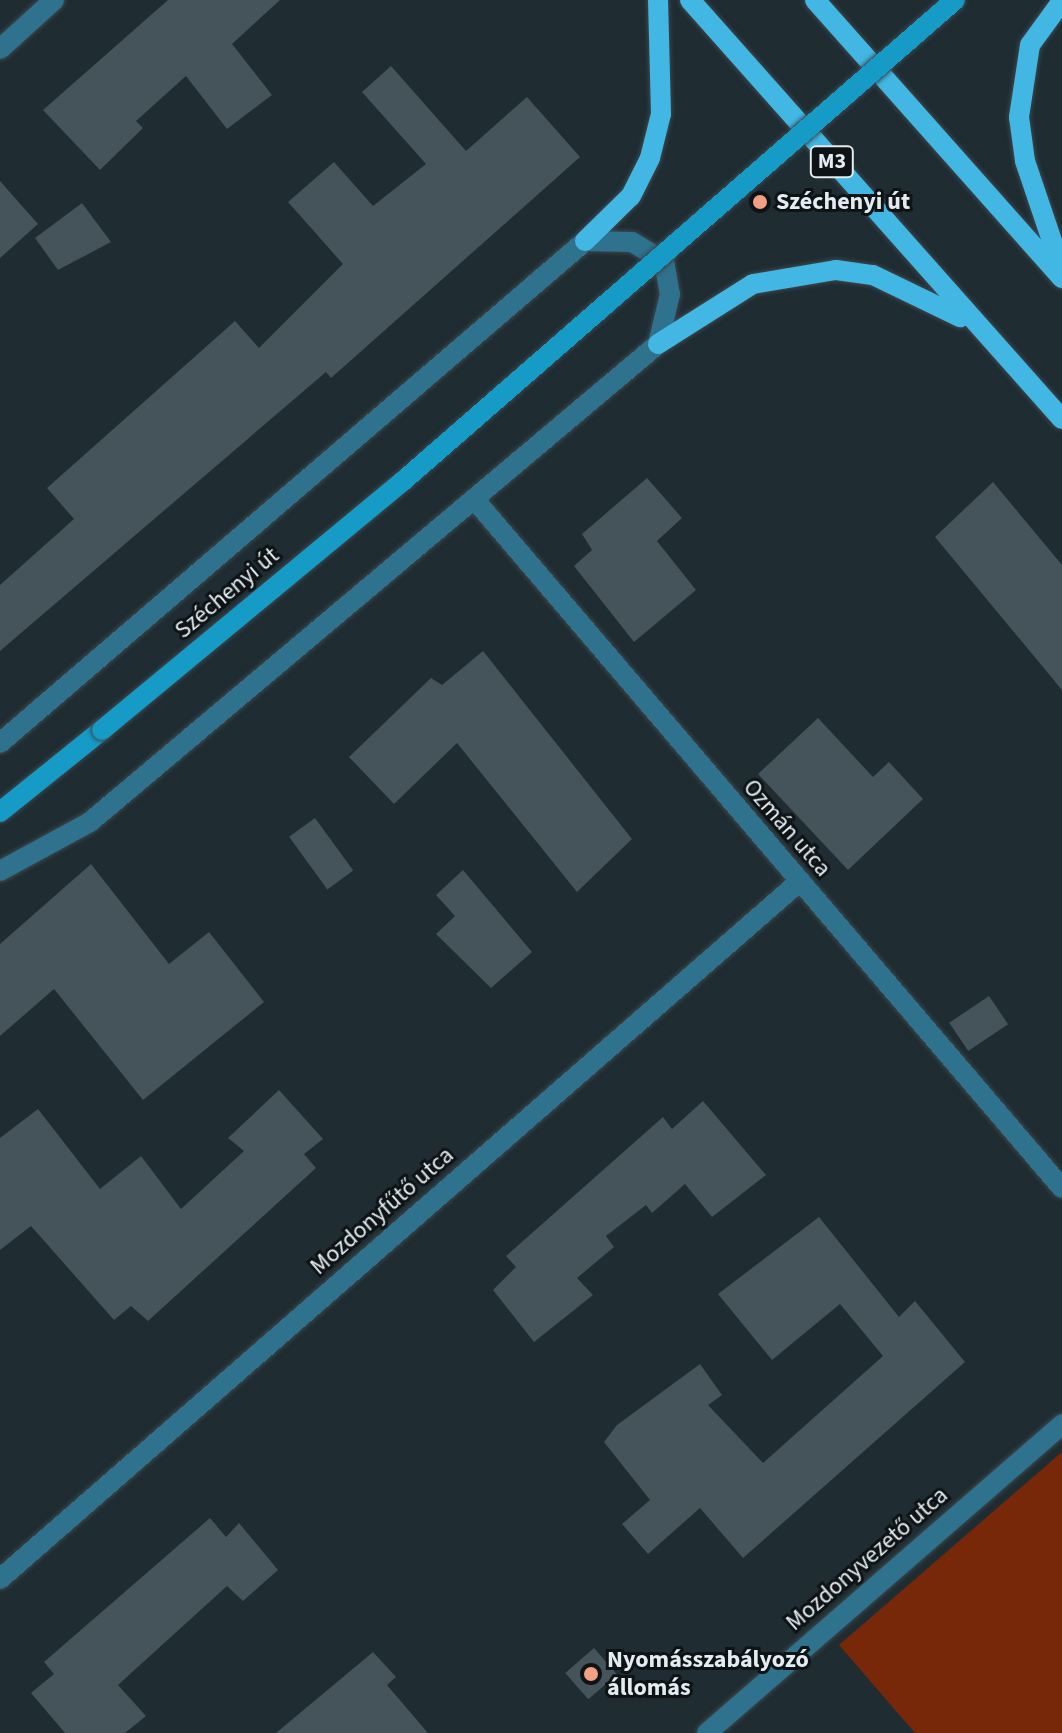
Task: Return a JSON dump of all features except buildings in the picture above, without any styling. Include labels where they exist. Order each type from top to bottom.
[{"type":"main road","points":[[585,241],[631,196],[650,158],[661,114],[658,0]]},
{"type":"main road","name":"M3","points":[[690,0],[974,325],[1062,419]]},
{"type":"main road","points":[[815,0],[1062,278]]},
{"type":"main road","points":[[1062,1],[1030,45],[1019,117],[1025,161],[1062,270]]},
{"type":"main road","points":[[658,344],[753,284],[836,270],[873,275],[974,325]]},
{"type":"street","points":[[0,49],[54,0]]},
{"type":"street","name":"Széchenyi út","points":[[0,812],[403,481],[955,0]]},
{"type":"street","points":[[0,743],[585,241],[632,242],[664,261],[670,294],[658,344],[90,822],[0,871]]},
{"type":"street","name":"Ozmán utca","points":[[475,500],[1062,1188]]},
{"type":"street","name":"Mozdonyfűtő utca","points":[[0,1579],[799,882]]},
{"type":"street","name":"Mozdonyvezető utca","points":[[707,1733],[1062,1424]]},
{"type":"shaded area","points":[[1062,1452],[1062,1733],[915,1733],[839,1645]]},
{"type":"place","name":"Széchenyi út","points":[[760,202]]},
{"type":"place","name":"Nyomásszabályozó állomás","points":[[591,1674]]}]
